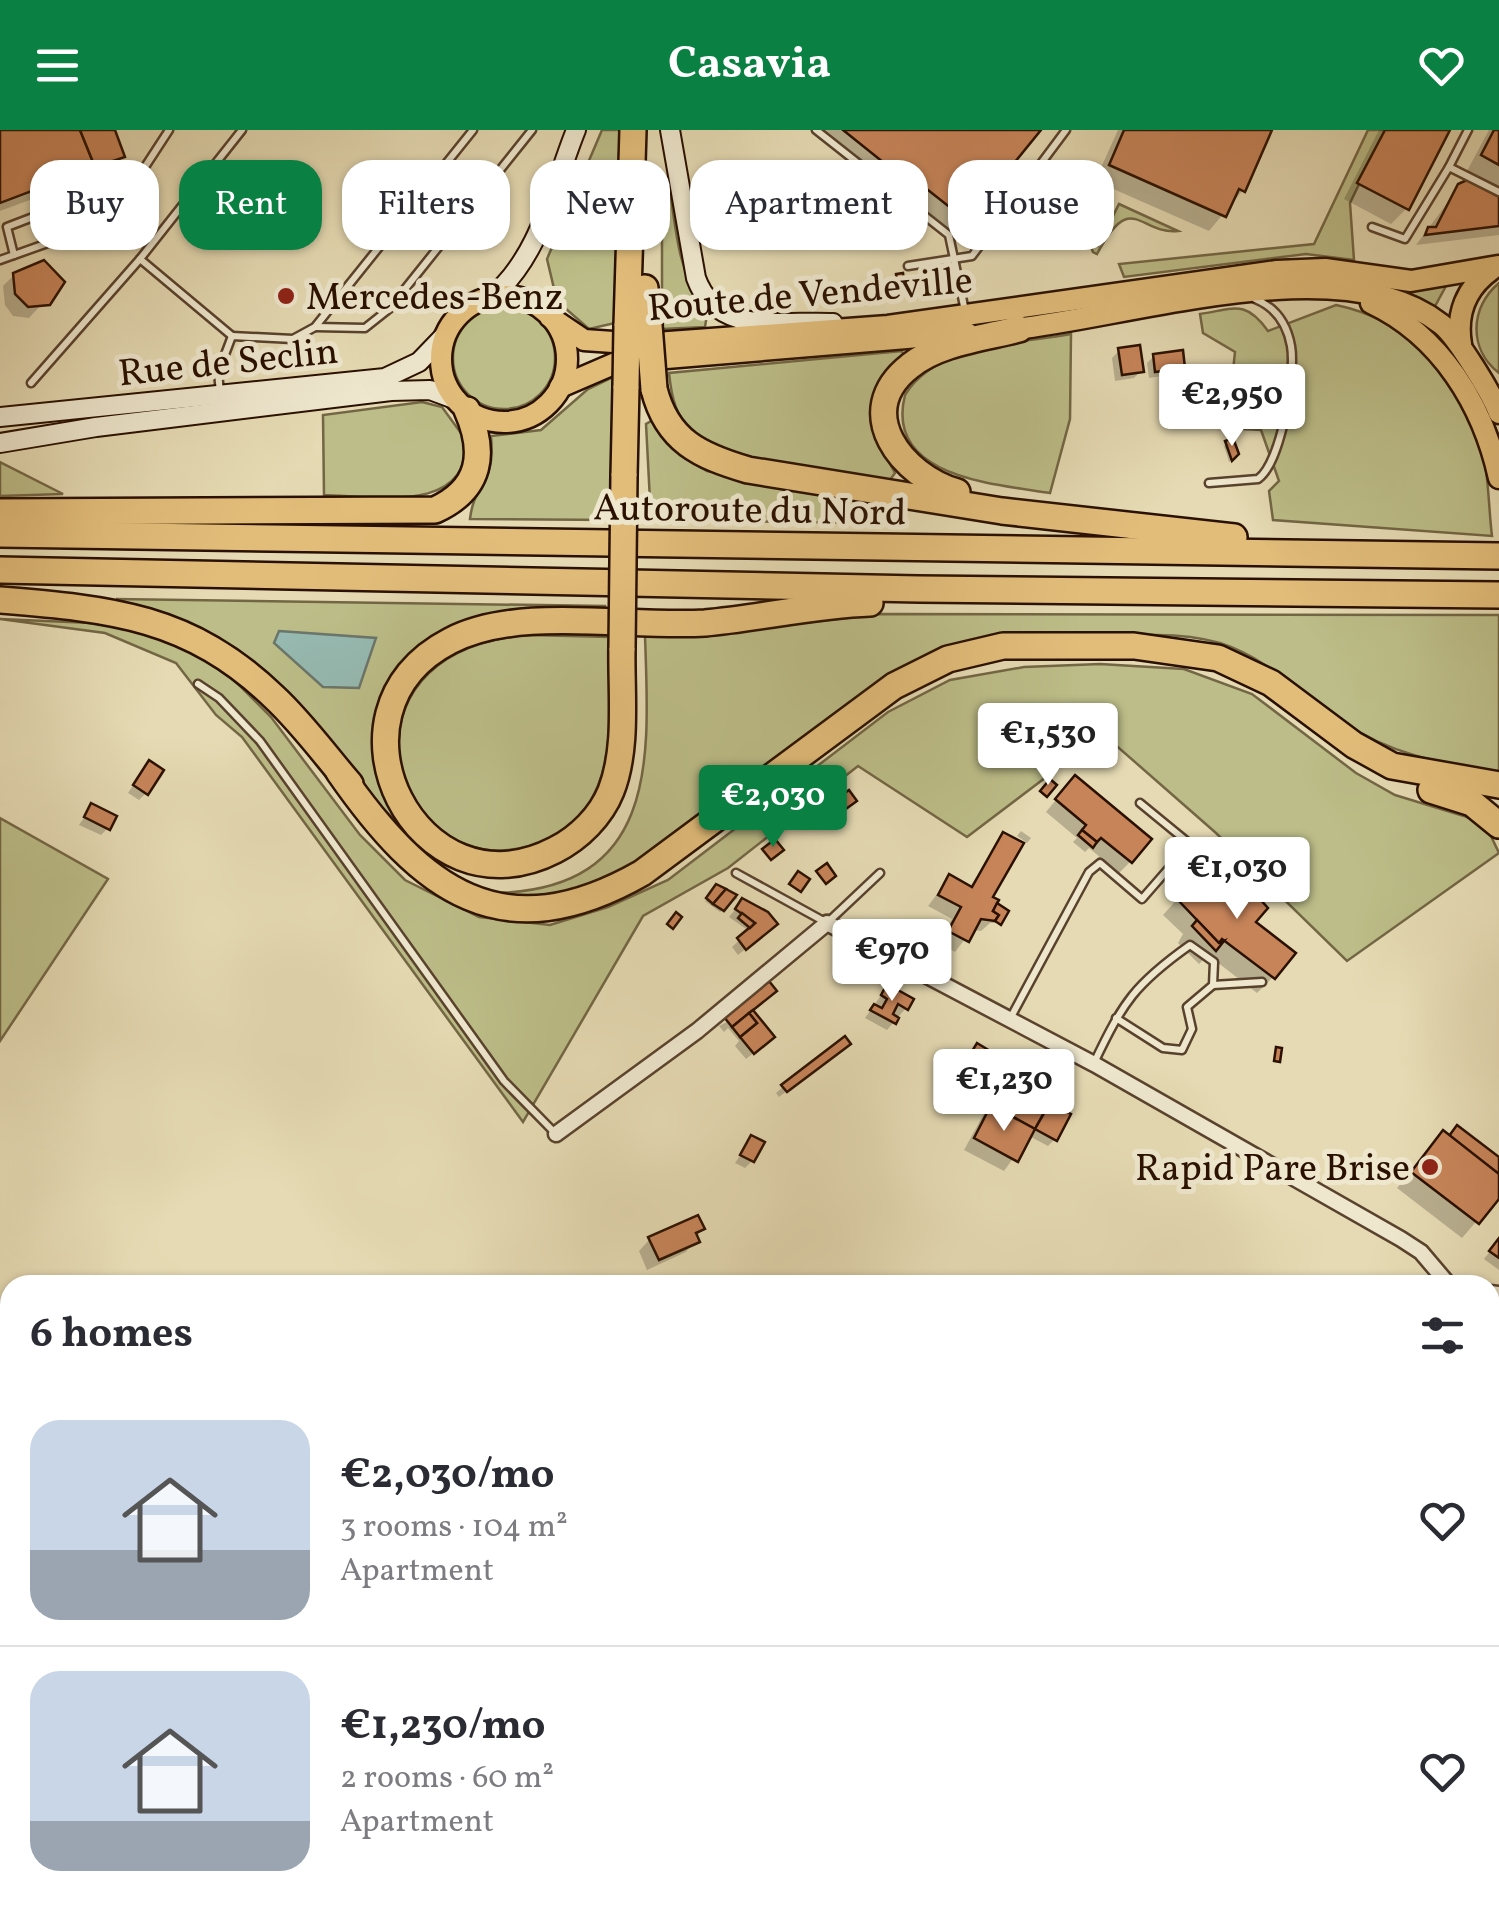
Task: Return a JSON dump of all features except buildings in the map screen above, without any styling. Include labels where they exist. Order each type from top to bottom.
[{"type":"highway","points":[[0,600],[114,610],[160,623],[205,644],[277,699],[394,830],[440,864],[495,879],[525,878],[558,868],[604,834],[632,778],[628,648],[630,476],[639,388],[633,130]]},
{"type":"highway","points":[[638,326],[644,288],[649,130]]},
{"type":"highway","points":[[1017,513],[1000,501],[943,488],[910,470],[893,446],[885,412],[888,394],[910,366],[934,352],[1019,328]]},
{"type":"highway","points":[[639,388],[672,432],[712,460],[748,470],[1017,513],[1231,535],[1252,550]]},
{"type":"highway","points":[[0,512],[435,510],[462,493],[476,473],[479,446],[462,405]]},
{"type":"highway","name":"Autoroute du Nord","points":[[0,534],[733,548],[1252,550],[1499,556]]},
{"type":"highway","name":"Autoroute du Nord","points":[[0,570],[918,589],[1499,595]]},
{"type":"highway","points":[[628,648],[614,780],[602,809],[579,835],[543,856],[492,863],[449,851],[418,830],[401,805],[389,772],[387,722],[405,680],[451,640],[518,624],[700,623],[833,605],[902,603],[918,589]]},
{"type":"highway","points":[[340,772],[377,827],[433,879],[483,901],[537,909],[582,902],[661,860],[894,686],[948,659],[1003,646],[1134,646],[1218,658],[1271,683],[1354,746],[1405,770],[1499,785]]},
{"type":"highway","points":[[1405,770],[1415,786],[1472,802],[1499,825]]},
{"type":"main road","points":[[490,298],[523,299],[550,317],[567,354],[560,387],[544,407],[521,419],[495,421],[462,405],[442,368],[446,334],[461,313],[490,298],[513,277],[528,254],[576,130]]},
{"type":"main road","points":[[670,130],[696,278],[714,307],[741,321],[888,326]]},
{"type":"main road","points":[[1462,351],[1462,307],[1480,279],[1498,266]]},
{"type":"main road","name":"Route de Vendeville","points":[[550,317],[584,340],[611,345],[888,326],[1278,270],[1325,270],[1411,281],[1498,266]]},
{"type":"main road","points":[[1301,288],[1361,291],[1400,302],[1438,321],[1462,351],[1499,413]]},
{"type":"main road","points":[[1301,288],[1365,301],[1422,336],[1475,407],[1489,438],[1499,478]]},
{"type":"main road","name":"Route de Vendeville","points":[[560,387],[618,362],[1019,328],[1301,288]]},
{"type":"main road","name":"Rue de Seclin","points":[[0,417],[385,378],[419,362],[446,334]]},
{"type":"main road","points":[[1480,379],[1499,393]]},
{"type":"main road","name":"Rue de Seclin","points":[[0,443],[96,426],[391,391],[430,390],[462,405]]},
{"type":"street","points":[[556,1134],[697,1031],[827,922],[1094,1064],[1401,1239],[1421,1252],[1441,1275]]},
{"type":"lane","points":[[149,160],[169,130]]},
{"type":"lane","points":[[31,383],[140,259],[242,130]]},
{"type":"lane","points":[[140,259],[232,336],[293,339],[315,327],[474,130]]},
{"type":"lane","points":[[315,327],[365,328],[390,309],[532,130]]},
{"type":"lane","points":[[816,130],[949,235],[966,317]]},
{"type":"lane","points":[[908,266],[957,261],[982,246],[1066,130]]},
{"type":"lane","points":[[1372,227],[1404,240],[1468,130]]},
{"type":"lane","points":[[1449,167],[1499,192]]},
{"type":"lane","points":[[14,254],[7,227],[30,218]]},
{"type":"lane","points":[[0,260],[30,249]]},
{"type":"lane","points":[[1209,483],[1258,479],[1280,450],[1292,349],[1277,312],[1239,294]]},
{"type":"lane","points":[[221,394],[218,373],[232,336]]},
{"type":"lane","points":[[198,684],[219,698],[260,741],[504,1081],[556,1134]]},
{"type":"lane","points":[[1010,1018],[1089,872],[1100,863],[1142,900],[1190,844],[1140,803]]},
{"type":"lane","points":[[736,873],[827,922],[880,873]]},
{"type":"lane","points":[[1094,1064],[1116,1018],[1144,978],[1190,945],[1214,962],[1213,985]]},
{"type":"lane","points":[[1116,1018],[1163,1048],[1182,1050],[1192,1029],[1188,1006],[1213,985],[1262,982]]},
{"type":"green space","points":[[602,130],[622,130],[621,160],[589,160]]},
{"type":"green space","points":[[1368,130],[1385,130],[1350,203],[1354,260],[1306,254],[1124,277],[1119,264],[1314,244]]},
{"type":"green space","points":[[670,189],[684,267],[707,314],[705,327],[662,329],[662,250],[670,250]]},
{"type":"green space","points":[[1119,204],[1178,231],[1136,219],[1128,219],[1114,228]]},
{"type":"green space","points":[[551,250],[618,250],[615,323],[589,329],[557,301],[547,259]]},
{"type":"green space","points":[[1499,283],[1499,373],[1482,352],[1477,328],[1482,304]]},
{"type":"green space","points":[[1446,286],[1434,308],[1380,291],[1383,287]]},
{"type":"green space","points":[[1336,305],[1384,322],[1405,335],[1424,350],[1456,389],[1482,447],[1492,536],[1273,520],[1269,491],[1279,481],[1261,430],[1227,428],[1235,352],[1203,333],[1200,314],[1245,310],[1268,331]]},
{"type":"green space","points":[[504,307],[523,311],[540,322],[551,339],[555,358],[551,377],[540,394],[523,405],[504,409],[485,405],[468,394],[457,377],[453,358],[457,339],[468,322],[485,311]]},
{"type":"green space","points":[[1071,334],[1070,419],[1050,493],[949,472],[927,460],[911,444],[903,423],[905,395],[936,365],[979,349]]},
{"type":"green space","points":[[902,351],[904,358],[881,447],[895,473],[890,480],[780,465],[722,450],[685,424],[674,400],[669,373]]},
{"type":"green space","points":[[615,376],[612,520],[470,519],[488,474],[491,436],[541,430],[588,389]]},
{"type":"green space","points":[[422,402],[442,407],[466,440],[463,464],[453,480],[436,491],[415,496],[324,495],[323,415]]},
{"type":"green space","points":[[655,419],[680,455],[707,471],[881,501],[875,523],[651,520],[646,424]]},
{"type":"green space","points":[[0,462],[63,494],[0,496]]},
{"type":"green space","points":[[116,599],[605,606],[605,616],[449,631],[421,646],[407,661],[385,696],[375,736],[375,756],[384,792],[412,836],[180,621]]},
{"type":"green space","points":[[882,614],[1499,615],[1499,773],[1437,761],[1379,742],[1341,721],[1254,658],[1198,638],[1129,636],[962,652],[925,660],[890,675],[660,849],[591,887],[533,901],[499,893],[552,885],[590,867],[617,841],[634,807],[643,768],[647,726],[645,636],[703,634]]},
{"type":"green space","points":[[0,619],[115,624],[176,644],[229,675],[271,717],[360,835],[405,880],[479,917],[550,925],[608,907],[668,880],[888,712],[950,680],[1024,667],[1100,664],[1184,669],[1252,694],[1356,773],[1395,795],[1477,820],[1489,832],[1499,853],[1347,961],[1216,833],[1103,734],[967,837],[858,766],[728,868],[643,916],[523,1122],[242,737],[216,715],[176,663],[105,633]]},
{"type":"green space","points":[[527,635],[610,637],[607,752],[597,788],[586,808],[561,831],[530,846],[482,849],[442,832],[414,801],[400,762],[401,720],[422,681],[463,651]]},
{"type":"green space","points":[[0,818],[108,879],[0,1041]]},
{"type":"water","points":[[279,631],[376,638],[359,688],[323,687],[274,643]]},
{"type":"place","name":"Mercedes-Benz","points":[[286,296]]},
{"type":"place","name":"Rapid Pare Brise","points":[[1430,1167]]}]
